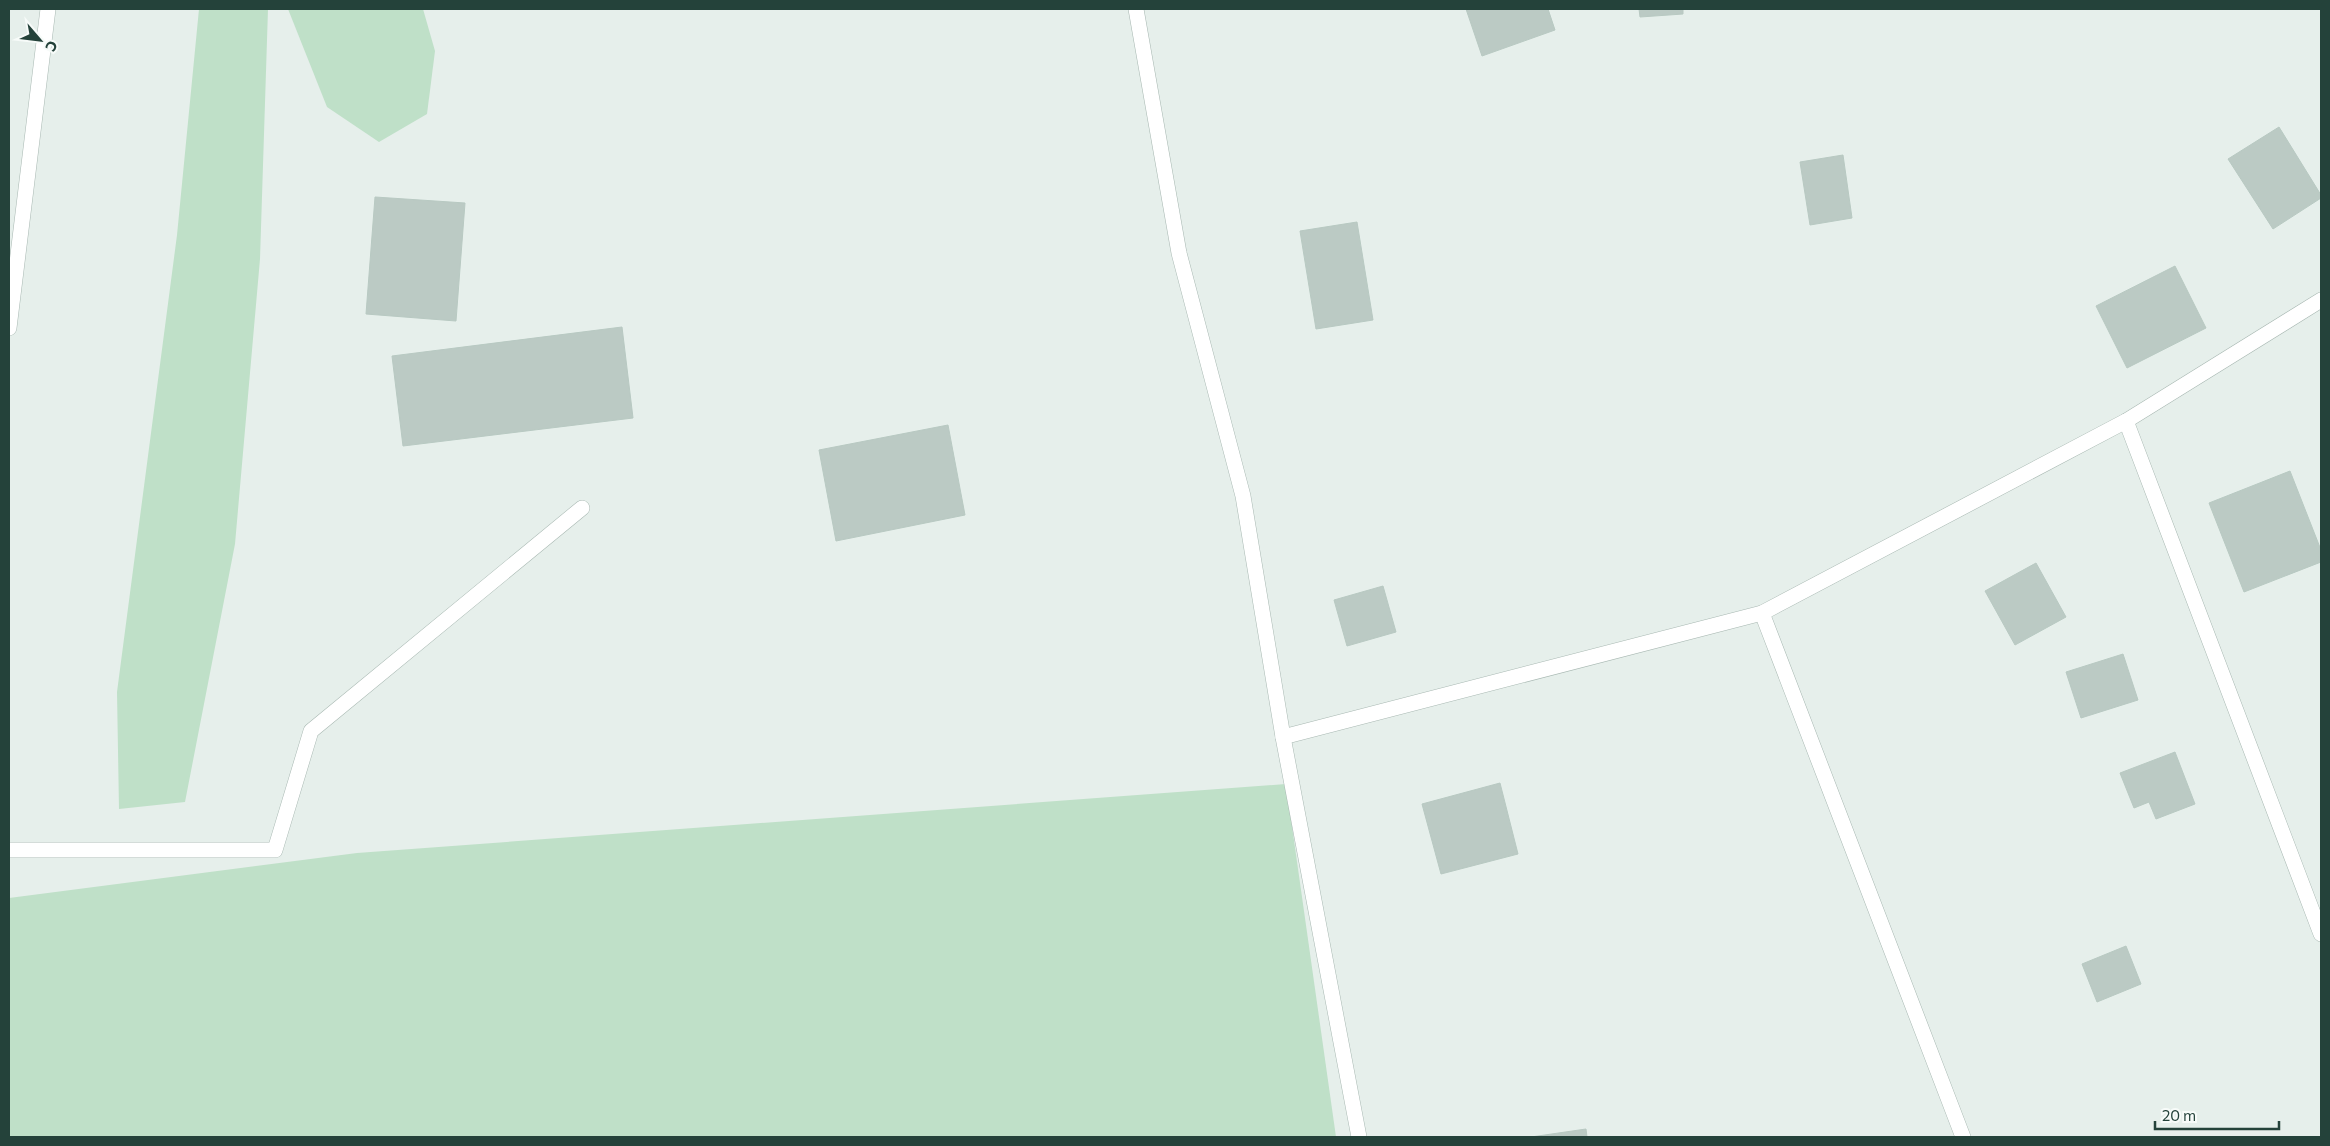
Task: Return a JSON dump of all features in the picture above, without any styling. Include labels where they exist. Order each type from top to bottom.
[{"type":"street","points":[[9,328],[48,9]]},
{"type":"street","points":[[1136,9],[1179,253],[1243,496],[1283,737],[1359,1137]]},
{"type":"street","points":[[1283,737],[1762,613],[2126,421],[2321,300]]},
{"type":"street","points":[[2126,421],[2321,934]]},
{"type":"street","points":[[9,850],[275,850],[311,731],[582,508]]},
{"type":"street","points":[[1762,613],[1963,1137]]},
{"type":"green space","points":[[199,9],[268,9],[260,259],[235,544],[185,802],[119,809],[117,692],[177,235]]},
{"type":"green space","points":[[288,9],[423,9],[435,51],[427,114],[379,142],[327,107]]},
{"type":"green space","points":[[1286,784],[1336,1137],[9,1137],[9,898],[357,853]]},
{"type":"building","points":[[1466,9],[1548,9],[1555,30],[1482,56]]},
{"type":"building","points":[[1639,9],[1683,9],[1683,14],[1640,17]]},
{"type":"building","points":[[2279,127],[2321,195],[2321,198],[2273,229],[2228,159]]},
{"type":"building","points":[[1843,155],[1852,218],[1810,225],[1800,162]]},
{"type":"building","points":[[375,197],[465,203],[456,321],[366,314]]},
{"type":"building","points":[[1357,222],[1373,320],[1316,329],[1300,231]]},
{"type":"building","points":[[2175,266],[2206,328],[2127,368],[2096,306]]},
{"type":"building","points":[[622,327],[633,418],[403,446],[392,356]]},
{"type":"building","points":[[948,425],[965,515],[836,541],[819,450]]},
{"type":"building","points":[[2290,471],[2321,550],[2321,562],[2244,592],[2209,503]]},
{"type":"building","points":[[2036,563],[2066,617],[2015,645],[1985,591]]},
{"type":"building","points":[[1383,586],[1396,632],[1347,646],[1334,600]]},
{"type":"building","points":[[2123,654],[2138,700],[2081,718],[2066,672]]},
{"type":"building","points":[[2175,752],[2195,804],[2156,819],[2149,802],[2134,808],[2120,773]]},
{"type":"building","points":[[1500,783],[1518,854],[1441,874],[1422,804]]},
{"type":"building","points":[[2126,946],[2141,984],[2097,1002],[2082,964]]},
{"type":"building","points":[[1586,1129],[1587,1137],[1531,1137]]}]
